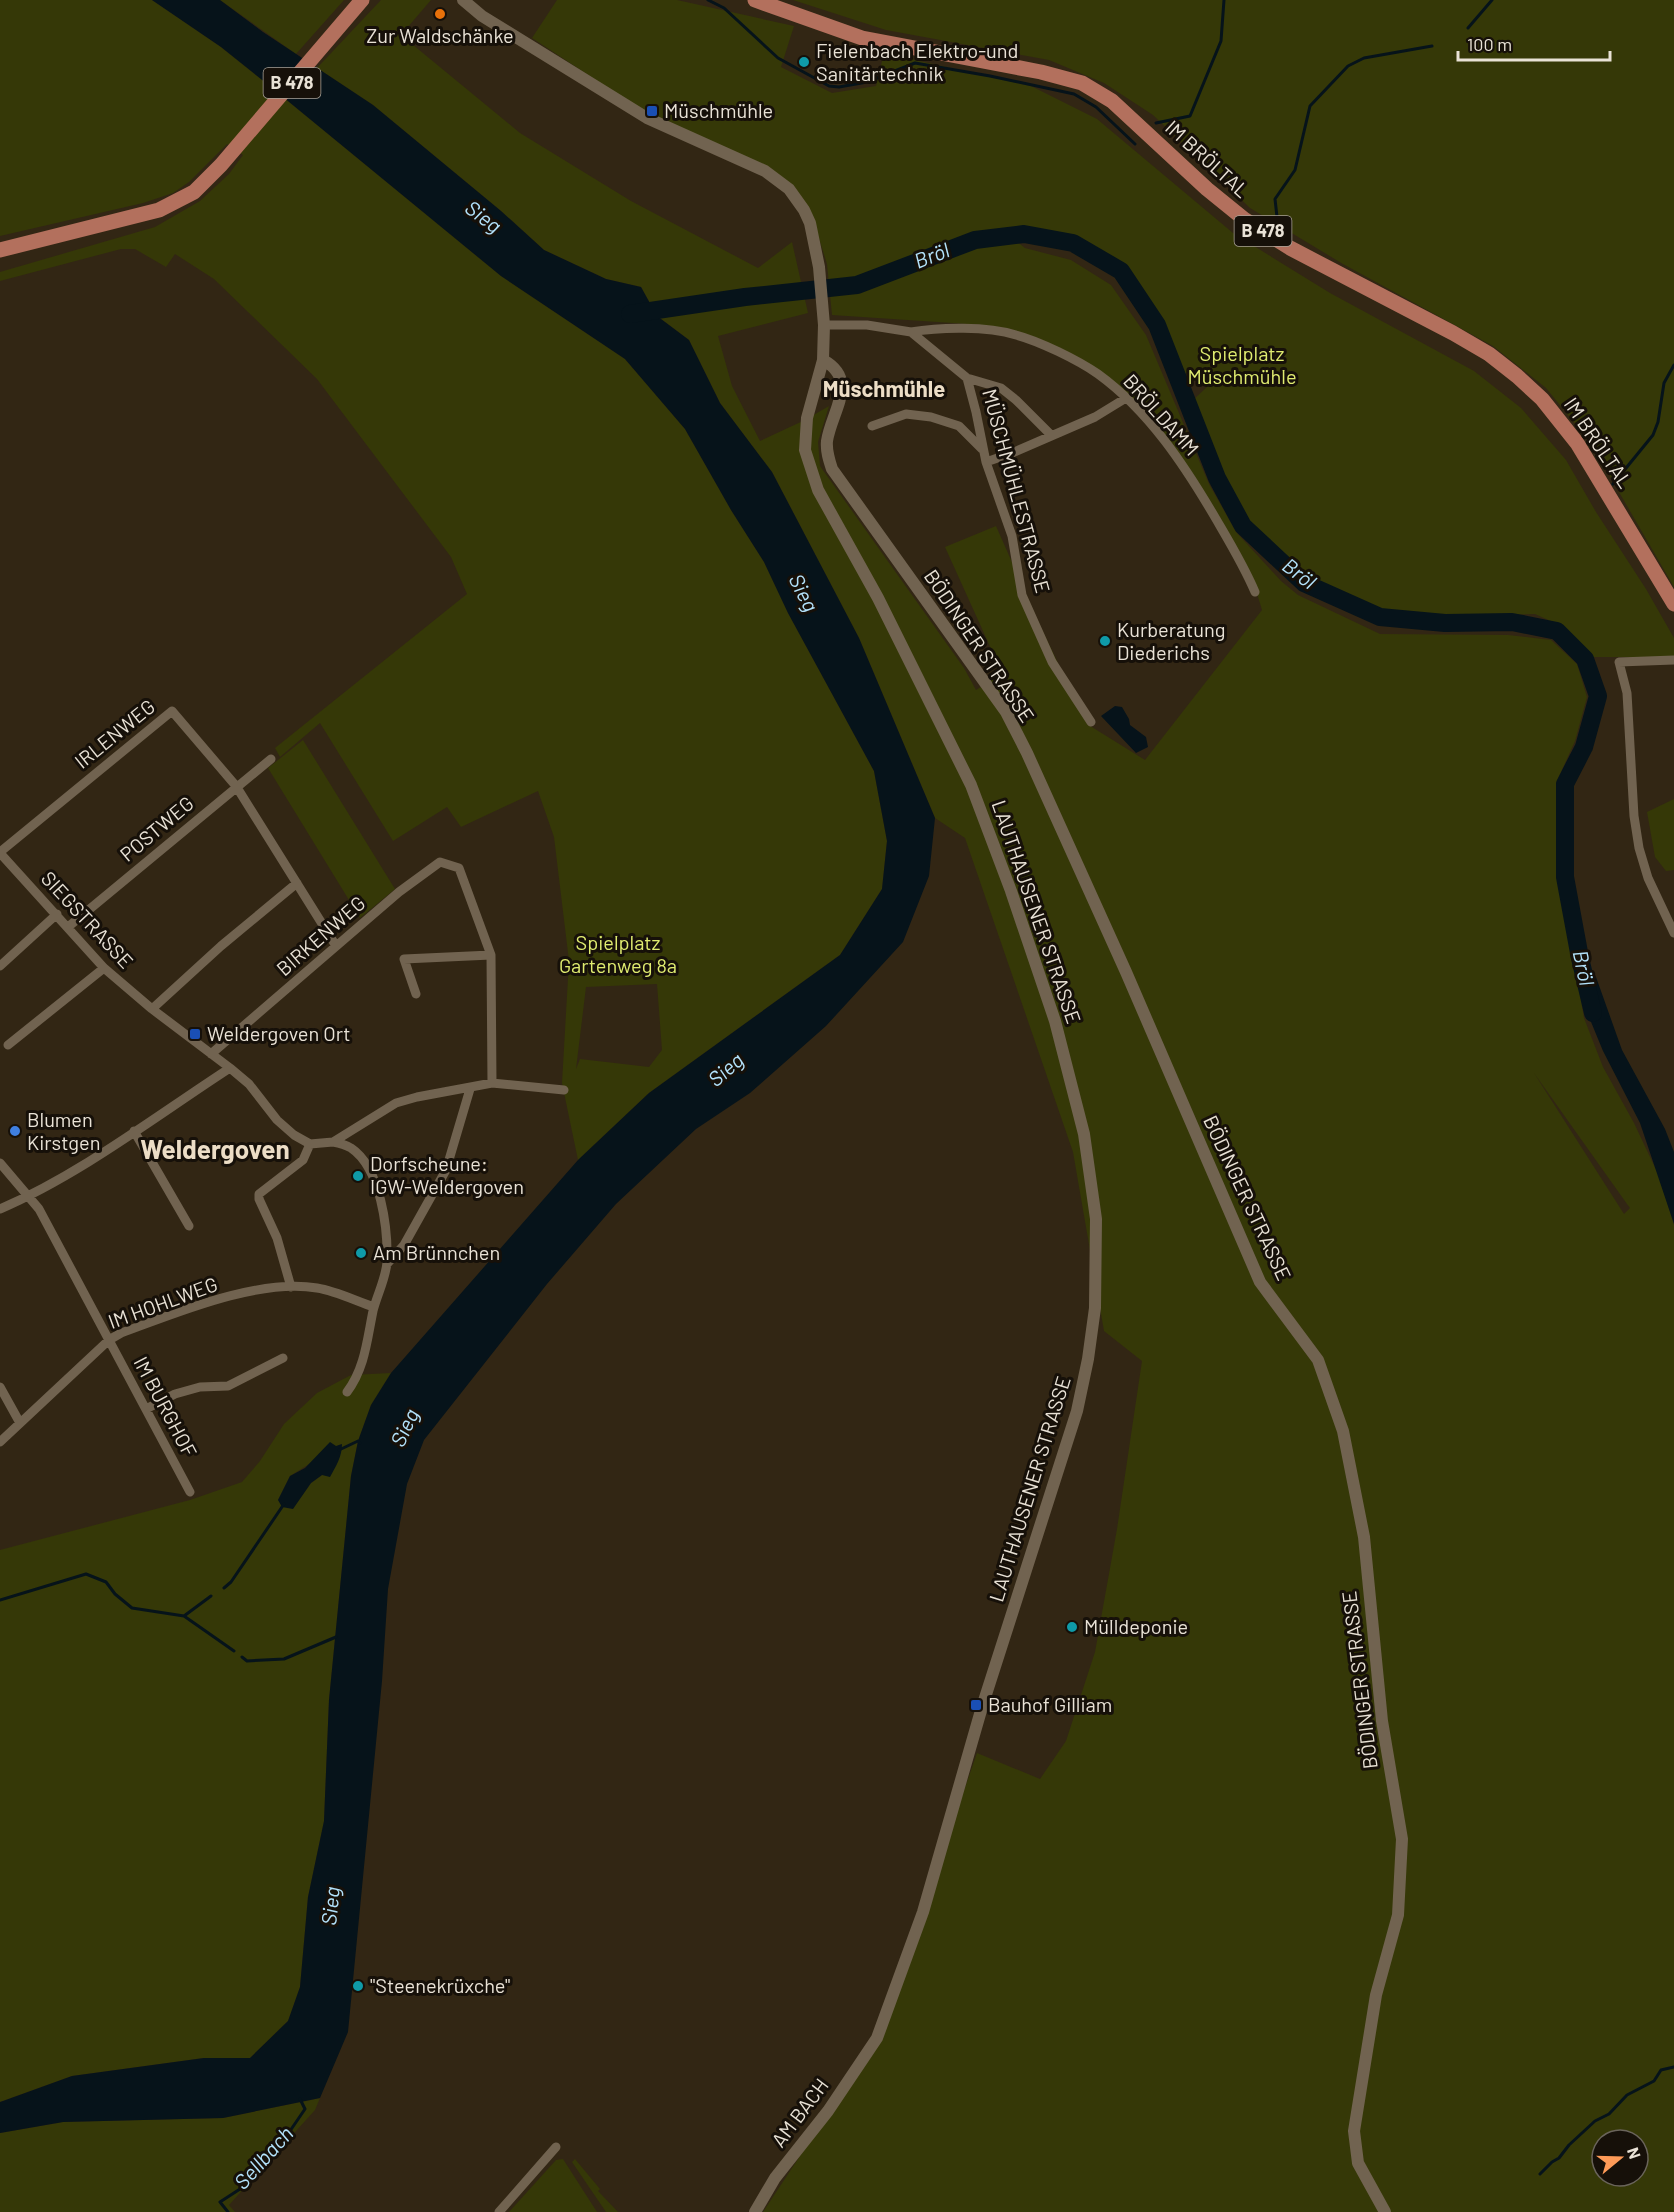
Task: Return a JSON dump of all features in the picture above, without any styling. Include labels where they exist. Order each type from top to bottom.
[{"type":"main road","name":"B 478","points":[[0,250],[170,205],[194,192],[221,165],[362,0]]},
{"type":"main road","name":"IM BRÖLTAL","points":[[755,0],[862,38],[1051,74],[1082,83],[1112,101],[1207,189],[1244,219],[1290,248],[1453,333],[1489,354],[1517,376],[1542,399],[1577,443],[1674,604]]},
{"type":"street","name":"LAUTHAUSENER STRASSE","points":[[463,0],[492,22],[647,118],[765,171],[789,189],[804,210],[810,223],[819,267],[824,321],[823,360],[807,418],[805,450],[818,490],[878,598],[975,796],[1011,891],[1061,1042],[1084,1134],[1096,1219],[1095,1308],[1088,1359],[1077,1411],[982,1707],[923,1912],[877,2038]]},
{"type":"street","points":[[824,321],[911,332]]},
{"type":"street","name":"BRÖLDAMM","points":[[911,332],[930,329],[972,329],[1015,334],[1055,351],[1098,374],[1126,398],[1165,441],[1197,486],[1255,592]]},
{"type":"street","name":"MÜSCHMÜHLESTRASSE","points":[[911,332],[967,378],[982,449],[1012,536],[1022,595],[1052,662],[1091,722]]},
{"type":"street","name":"BÖDINGER STRASSE","points":[[823,360],[832,365],[840,376],[842,387],[827,441],[832,469],[1006,712],[1122,962],[1260,1282],[1318,1360],[1344,1431],[1364,1537],[1382,1722],[1402,1839],[1398,1915],[1376,1995],[1354,2131],[1358,2163],[1385,2212]]},
{"type":"street","points":[[967,378],[1001,388],[1051,435]]},
{"type":"street","points":[[986,462],[1095,417],[1126,398]]},
{"type":"street","points":[[872,426],[906,414],[931,417],[959,426],[982,449]]},
{"type":"street","points":[[1674,660],[1619,662],[1627,693],[1634,816],[1639,848],[1648,878],[1674,933]]},
{"type":"street","name":"IRLENWEG","points":[[0,852],[172,711],[236,786],[336,946]]},
{"type":"street","name":"POSTWEG","points":[[68,927],[271,759]]},
{"type":"street","name":"SIEGSTRASSE","points":[[0,852],[104,968],[152,1009],[249,1084],[277,1120],[294,1135],[310,1144]]},
{"type":"street","name":"BIRKENWEG","points":[[212,1054],[399,892],[440,861],[459,868],[491,955]]},
{"type":"street","points":[[152,1009],[221,946],[297,883]]},
{"type":"street","points":[[0,966],[57,914]]},
{"type":"street","points":[[416,994],[404,959],[491,955],[492,1083]]},
{"type":"street","points":[[8,1045],[104,968]]},
{"type":"street","points":[[0,1209],[28,1197],[82,1166],[230,1068]]},
{"type":"street","points":[[333,1142],[396,1103],[446,1091],[470,1089],[492,1083],[564,1090]]},
{"type":"street","points":[[387,1264],[404,1245],[446,1170],[470,1089]]},
{"type":"street","points":[[134,1131],[189,1226]]},
{"type":"street","points":[[291,1287],[277,1238],[259,1199],[259,1194],[303,1160],[310,1144],[333,1142],[349,1147],[369,1172],[381,1198],[387,1264],[374,1307],[361,1368],[347,1392]]},
{"type":"street","name":"IM BURGHOF","points":[[0,1163],[39,1209],[190,1491]]},
{"type":"street","name":"IM HOHLWEG","points":[[0,1442],[109,1340],[121,1333],[212,1300],[274,1288],[318,1288],[374,1307]]},
{"type":"street","points":[[146,1409],[175,1394],[200,1387],[228,1386],[283,1358]]},
{"type":"street","points":[[0,1387],[20,1423]]},
{"type":"street","name":"AM BACH","points":[[755,2212],[775,2178],[828,2111],[877,2038]]},
{"type":"street","points":[[499,2212],[556,2147]]},
{"type":"green space","name":"Spielplatz Gartenweg 8a","points":[[0,0],[152,0],[221,47],[501,276],[625,359],[685,429],[731,510],[764,562],[788,613],[874,771],[887,841],[882,889],[840,955],[649,1093],[578,1160],[562,1083],[569,961],[554,837],[538,791],[461,827],[447,807],[393,841],[320,723],[280,757],[275,748],[467,594],[451,557],[317,379],[214,279],[175,254],[166,267],[135,249],[121,249],[0,281],[0,272],[155,227],[200,201],[229,174],[243,155],[227,144],[189,182],[173,193],[143,203],[0,236]],"holes":[[[657,984],[662,1050],[649,1067],[580,1059],[576,1069],[586,987]]]},
{"type":"green space","points":[[220,0],[344,0],[296,54]]},
{"type":"green space","name":"Spielplatz Müschmühle","points":[[381,0],[431,0],[401,35],[520,133],[631,201],[758,268],[792,242],[808,313],[718,336],[732,386],[760,441],[829,406],[818,442],[820,466],[964,668],[976,690],[1002,673],[945,547],[996,526],[1087,724],[1145,760],[1262,610],[1247,569],[1136,404],[1057,349],[983,325],[832,315],[827,264],[812,216],[793,189],[637,107],[532,38],[557,0],[677,0],[794,26],[781,67],[832,93],[876,86],[884,53],[1031,86],[1097,119],[1233,233],[1330,293],[1474,371],[1521,408],[1566,460],[1596,512],[1646,589],[1674,638],[1674,657],[1593,657],[1564,627],[1535,614],[1442,617],[1380,612],[1308,581],[1246,525],[1192,401],[1207,387],[1186,373],[1180,375],[1161,326],[1123,270],[1075,238],[1024,229],[1001,229],[1025,248],[1071,260],[1111,285],[1146,335],[1209,484],[1236,532],[1281,581],[1298,595],[1380,634],[1508,635],[1551,640],[1577,664],[1587,697],[1575,741],[1556,783],[1560,876],[1584,1018],[1603,1067],[1634,1123],[1659,1176],[1674,1225],[1674,2212],[763,2212],[878,2038],[977,1753],[1040,1779],[1066,1741],[1095,1652],[1117,1529],[1142,1361],[1104,1331],[1073,1152],[965,838],[935,818],[859,638],[772,472],[720,403],[689,340],[657,316],[641,287],[606,279],[544,250],[501,211],[373,105],[317,68]],"holes":[[[1534,1073],[1630,1208],[1624,1214]]]},
{"type":"green space","points":[[793,0],[1674,0],[1674,587],[1590,442],[1546,388],[1493,346],[1343,264],[1250,208],[1153,115],[1104,83],[1049,60],[886,30]]},
{"type":"green space","points":[[303,740],[395,889],[360,918],[268,768]]},
{"type":"green space","points":[[1674,799],[1674,870],[1666,871],[1655,857],[1647,812]]},
{"type":"green space","points":[[391,1373],[371,1405],[358,1441],[351,1476],[329,1700],[324,1821],[308,1897],[300,1987],[288,2021],[250,2058],[204,2058],[72,2076],[0,2102],[0,1550],[190,1500],[242,1482],[260,1461],[284,1424],[317,1393],[351,1375]],"holes":[[[341,1444],[322,1475],[311,1483],[293,1508],[278,1500],[290,1476]]]},
{"type":"green space","points":[[320,2098],[315,2110],[229,2205],[235,2212],[0,2212],[0,2133],[63,2122],[223,2118]]},
{"type":"green space","points":[[563,2159],[597,2212],[509,2212],[556,2160]]},
{"type":"green space","points":[[575,2159],[600,2189],[598,2191],[618,2212],[606,2212],[572,2162]]},
{"type":"water","name":"Sieg","points":[[152,0],[220,0],[263,32],[373,105],[501,211],[544,250],[606,279],[641,287],[657,316],[689,340],[720,403],[772,472],[859,638],[935,818],[929,876],[903,942],[826,1026],[750,1093],[696,1129],[616,1204],[547,1284],[424,1440],[407,1484],[388,1589],[382,1681],[348,2032],[320,2098],[223,2118],[63,2122],[0,2133],[0,2102],[72,2076],[204,2058],[250,2058],[288,2021],[300,1987],[308,1897],[324,1821],[329,1700],[351,1476],[358,1441],[371,1405],[391,1373],[578,1160],[649,1093],[840,955],[882,889],[887,841],[874,771],[788,613],[764,562],[731,510],[685,429],[625,359],[501,276],[221,47]]},
{"type":"water","points":[[1115,706],[1122,707],[1130,725],[1146,737],[1148,747],[1136,753],[1101,716]]},
{"type":"water","points":[[1596,977],[1622,1050],[1665,1129],[1674,1152],[1674,1224],[1640,1123],[1603,1051],[1582,1000]]},
{"type":"water","points":[[330,1442],[336,1446],[342,1444],[342,1449],[330,1477],[322,1475],[311,1483],[293,1509],[282,1507],[278,1500],[290,1476],[305,1468]]},
{"type":"waterway","points":[[708,0],[724,8],[778,58],[829,86],[839,87],[867,82],[915,63],[990,76],[1074,94],[1096,107],[1135,144]]},
{"type":"waterway","points":[[1156,123],[1190,116],[1221,41],[1224,0]]},
{"type":"waterway","points":[[1468,28],[1492,0]]},
{"type":"waterway","points":[[1277,217],[1275,199],[1295,170],[1310,106],[1348,66],[1364,58],[1432,46]]},
{"type":"waterway","name":"Bröl","points":[[630,314],[745,297],[857,285],[975,240],[1024,234],[1073,243],[1121,271],[1157,325],[1217,478],[1243,526],[1304,583],[1380,617],[1445,623],[1512,622],[1557,631],[1585,659],[1598,696],[1584,747],[1565,784],[1565,877],[1593,1013]]},
{"type":"waterway","points":[[1613,484],[1653,435],[1658,422],[1664,383],[1674,365]]},
{"type":"waterway","points":[[339,1450],[358,1441],[360,1443]]},
{"type":"waterway","points":[[224,1588],[231,1582],[284,1504]]},
{"type":"waterway","points":[[0,1600],[86,1574],[106,1582],[115,1594],[132,1608],[184,1616],[211,1596]]},
{"type":"waterway","points":[[184,1616],[234,1651]]},
{"type":"waterway","points":[[242,1657],[247,1661],[284,1659],[336,1637]]},
{"type":"waterway","points":[[1540,2174],[1595,2121],[1609,2114],[1627,2095],[1654,2081],[1661,2070],[1674,2067]]},
{"type":"waterway","name":"Sellbach","points":[[228,2212],[220,2202],[240,2189],[279,2147],[305,2109],[300,2099]]},
{"type":"place","name":"Zur Waldschänke","points":[[440,14]]},
{"type":"place","name":"Fielenbach Elektro-und Sanitärtechnik","points":[[804,62]]},
{"type":"place","name":"Müschmühle","points":[[652,111]]},
{"type":"place","name":"Kurberatung Diederichs","points":[[1105,641]]},
{"type":"place","name":"Weldergoven Ort","points":[[195,1034]]},
{"type":"place","name":"Blumen Kirstgen","points":[[15,1131]]},
{"type":"place","name":"Dorfscheune: IGW-Weldergoven","points":[[358,1176]]},
{"type":"place","name":"Am Brünnchen","points":[[361,1253]]},
{"type":"place","name":"Mülldeponie","points":[[1072,1627]]},
{"type":"place","name":"Bauhof Gilliam","points":[[976,1705]]},
{"type":"place","name":"\"Steenekrüxche\"","points":[[358,1986]]},
{"type":"district","name":"Müschmühle","points":[[884,389]]},
{"type":"district","name":"Weldergoven","points":[[215,1150]]}]
